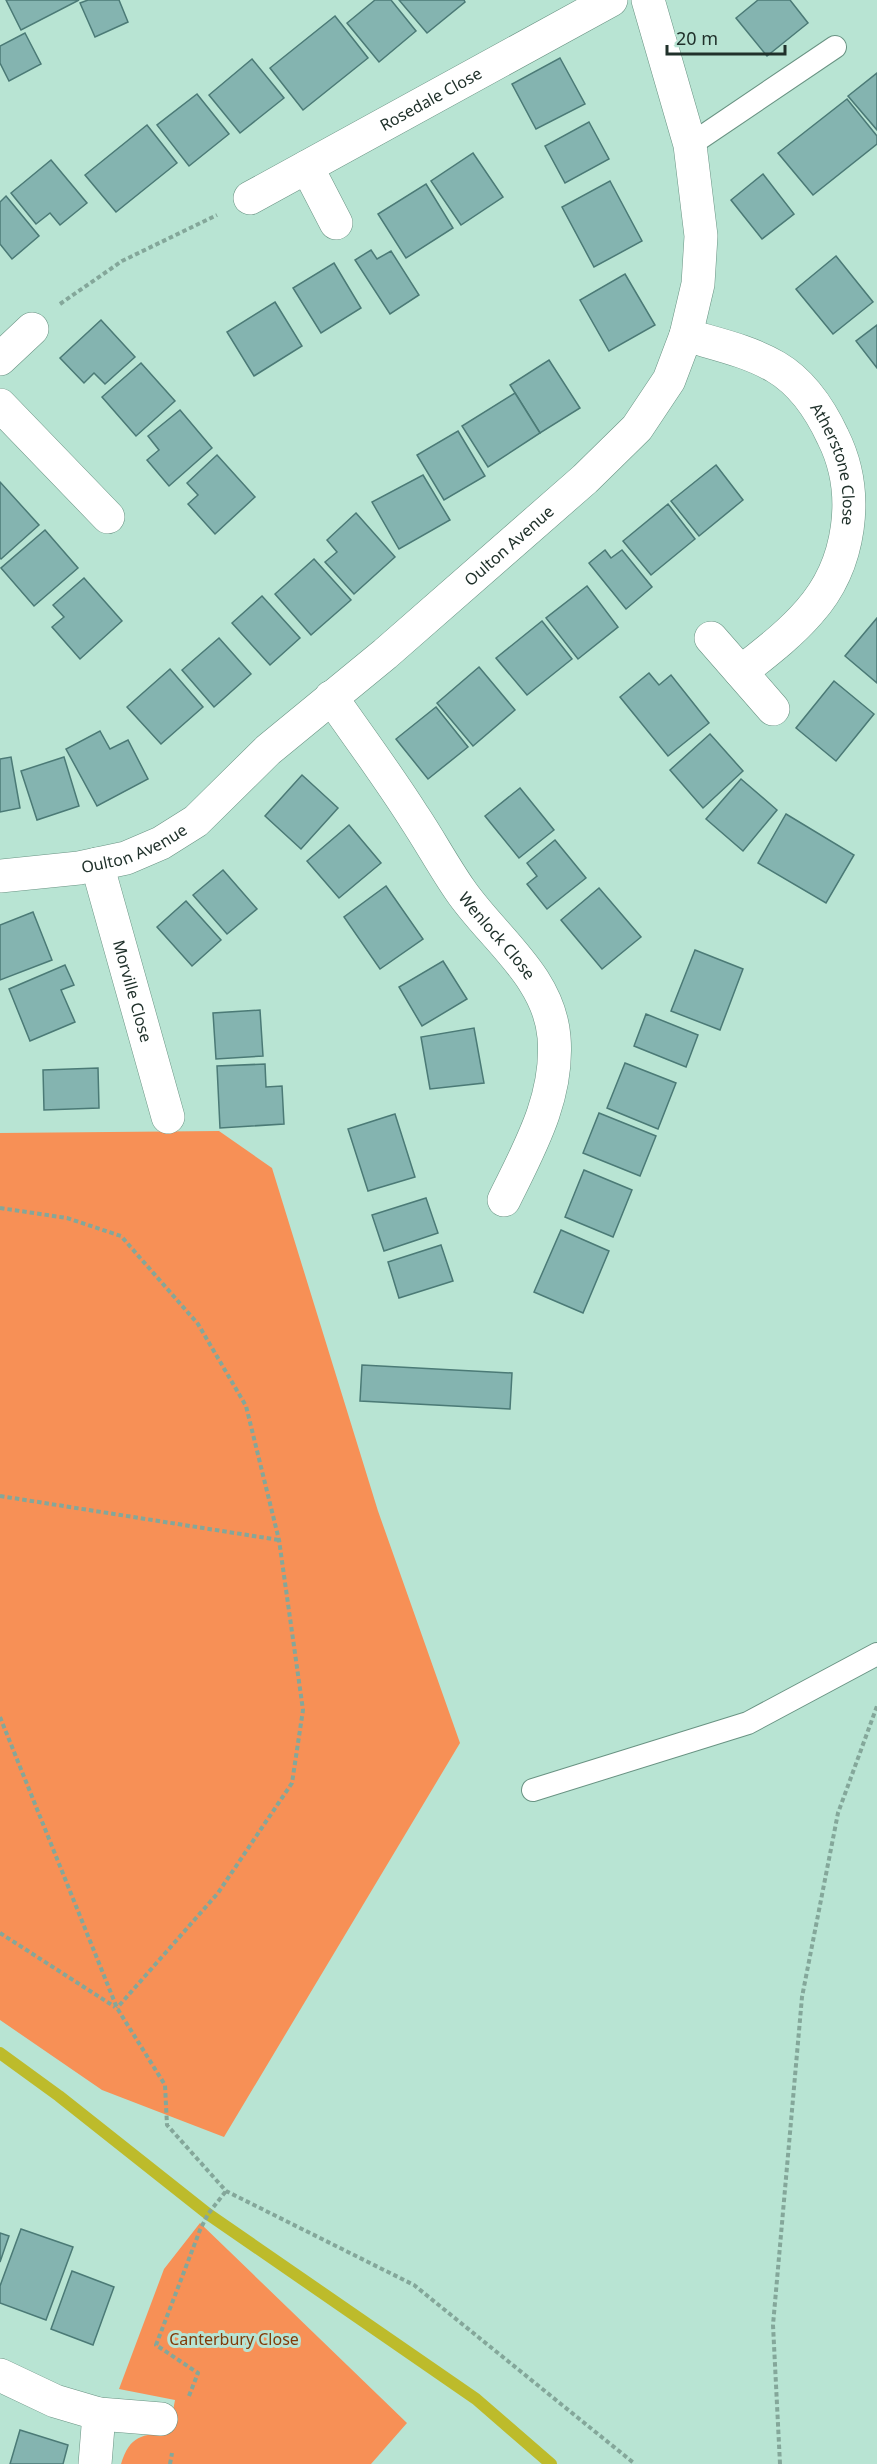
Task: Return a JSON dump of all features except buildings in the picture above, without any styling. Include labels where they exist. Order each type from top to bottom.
[{"type":"street","name":"Rosedale Close","points":[[250,198],[611,0]]},
{"type":"street","name":"Oulton Avenue","points":[[0,876],[79,868],[126,858],[161,843],[196,821],[268,750],[385,654],[585,479],[637,428],[669,380],[686,335],[698,284],[701,236],[690,146],[648,0]]},
{"type":"street","points":[[307,167],[336,223]]},
{"type":"street","points":[[0,359],[32,329]]},
{"type":"street","name":"Atherstone Close","points":[[686,335],[745,353],[777,367],[804,389],[822,415],[838,447],[848,482],[849,518],[843,553],[831,580],[811,610],[786,636],[741,672]]},
{"type":"street","points":[[0,405],[108,517]]},
{"type":"street","points":[[711,638],[773,709]]},
{"type":"street","name":"Wenlock Close","points":[[331,697],[390,780],[480,918],[526,969],[540,990],[548,1011],[554,1035],[555,1065],[550,1091],[541,1123],[504,1200]]},
{"type":"street","name":"Morville Close","points":[[98,864],[168,1118]]},
{"type":"street","points":[[0,2375],[55,2401],[99,2414],[173,2412]]},
{"type":"street","points":[[95,2464],[99,2414]]},
{"type":"lane","points":[[690,146],[835,47]]},
{"type":"lane","points":[[533,1790],[748,1723],[877,1654]]},
{"type":"path","points":[[32,329],[64,300],[122,261],[250,198]]},
{"type":"path","points":[[0,1208],[67,1218],[121,1236],[198,1323],[246,1406],[279,1540],[303,1710],[292,1783],[218,1893],[117,2008]]},
{"type":"path","points":[[0,1496],[279,1540]]},
{"type":"path","points":[[780,2464],[773,2325],[802,1997],[838,1813],[877,1706]]},
{"type":"path","points":[[0,1717],[117,2008],[165,2085],[167,2125],[226,2191],[414,2285],[635,2464]]},
{"type":"path","points":[[0,1933],[117,2008]]},
{"type":"path","points":[[173,2412],[198,2373],[156,2345],[200,2230],[208,2214],[226,2191]]},
{"type":"green space","points":[[219,1131],[272,1168],[378,1511],[460,1743],[224,2137],[102,2090],[0,2020],[0,1133]]},
{"type":"green space","name":"Canterbury Close","points":[[200,2223],[407,2423],[371,2464],[121,2464],[128,2447],[138,2438],[169,2432],[175,2400],[119,2389],[164,2269]]},
{"type":"waterway","points":[[0,2053],[59,2096],[208,2214],[476,2399],[551,2464]]}]
